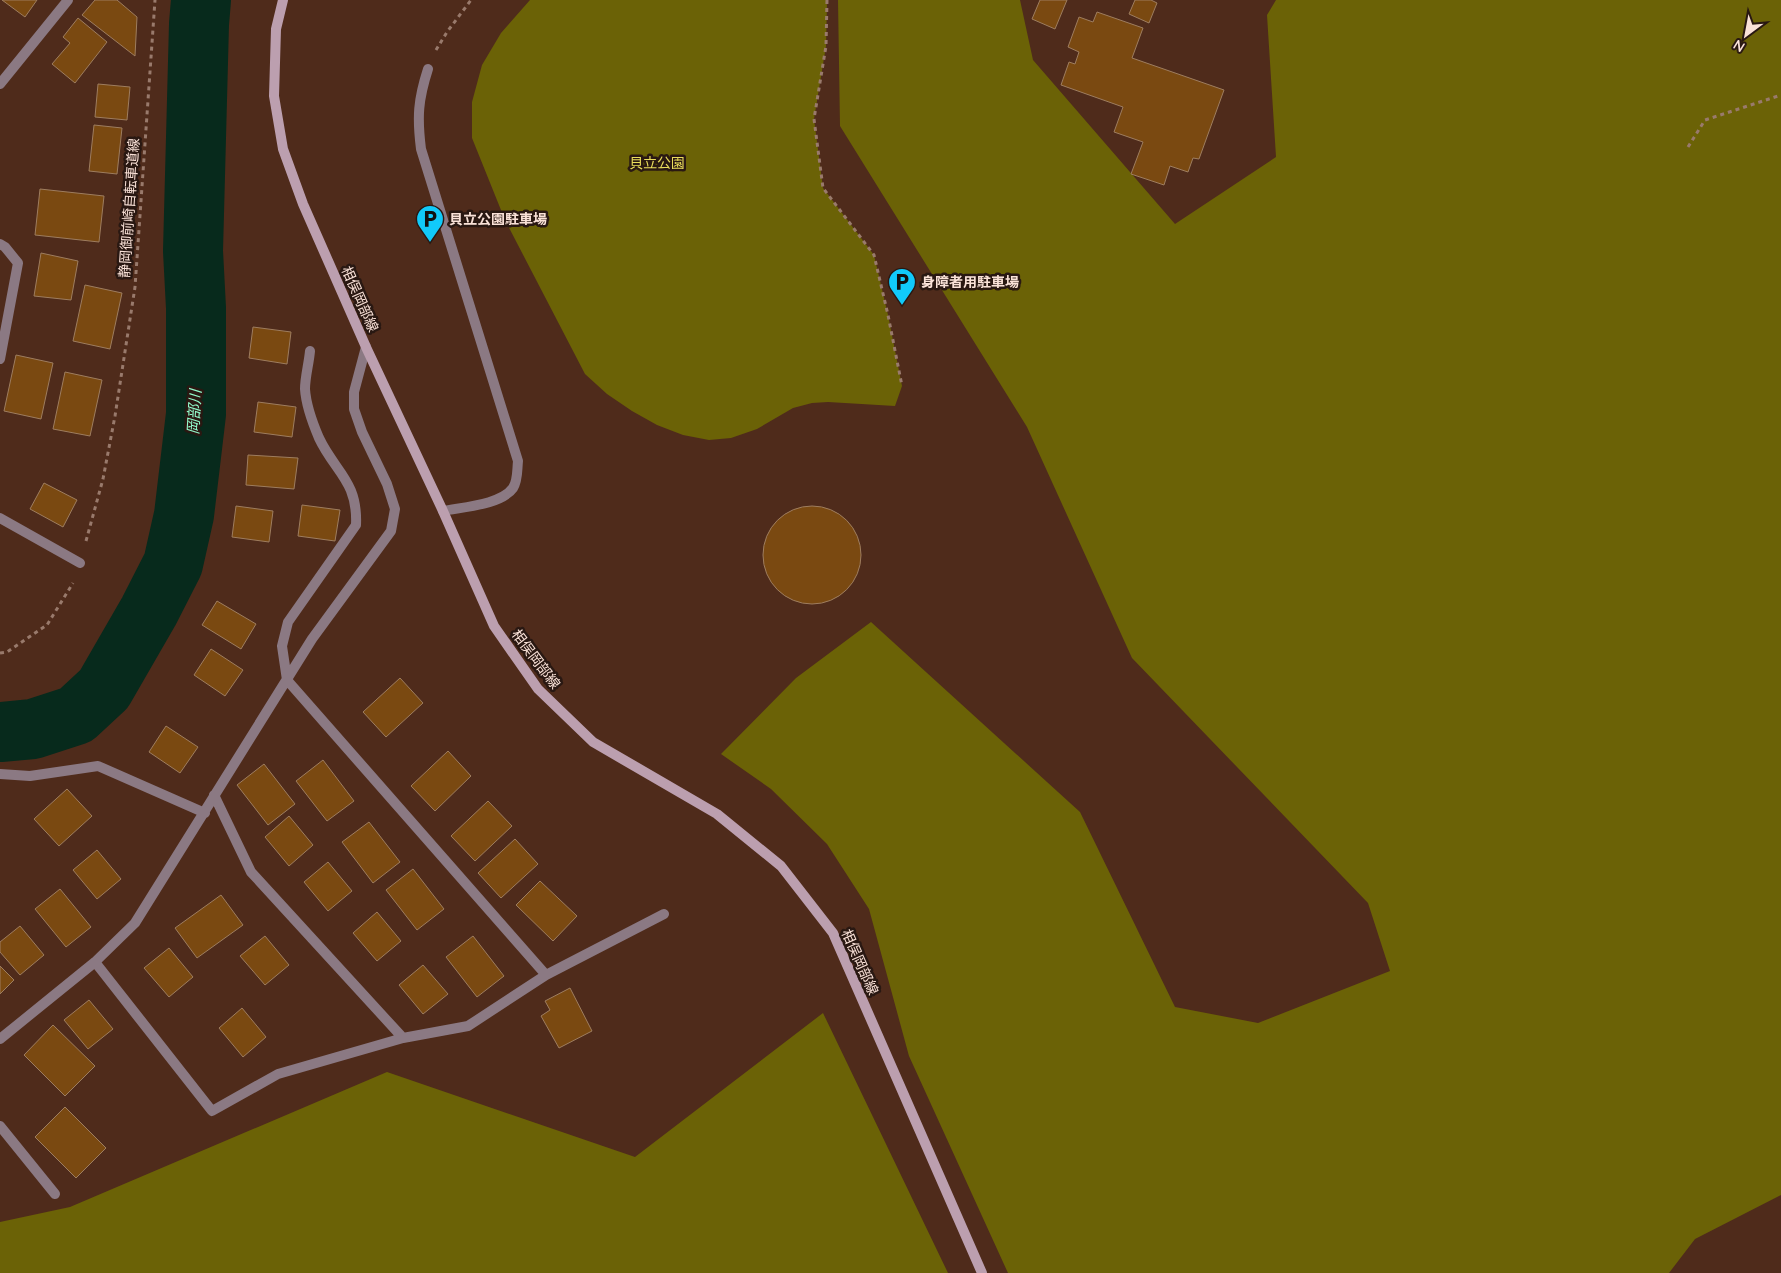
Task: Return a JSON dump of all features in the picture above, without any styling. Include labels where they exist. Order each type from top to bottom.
[{"type":"main road","name":"相俣岡部線","points":[[283,0],[276,29],[274,96],[283,149],[303,204],[494,626],[538,689],[592,742],[717,814],[781,866],[833,933],[982,1273]]},
{"type":"street","points":[[0,84],[68,0]]},
{"type":"street","points":[[428,69],[418,106],[421,149],[518,462],[517,478],[512,489],[503,496],[488,503],[443,510]]},
{"type":"street","points":[[0,244],[5,247],[18,264],[0,359]]},
{"type":"street","points":[[0,1039],[95,962],[134,923],[205,813],[214,795],[312,639],[391,531],[395,509],[387,484],[362,432],[354,409],[354,392],[366,346]]},
{"type":"street","points":[[310,351],[305,389],[311,416],[320,438],[343,474],[353,495],[356,525],[288,622],[282,646],[287,680],[546,975]]},
{"type":"street","points":[[0,518],[80,563]]},
{"type":"street","points":[[0,774],[30,776],[98,766],[205,813]]},
{"type":"street","points":[[214,795],[251,872],[403,1038]]},
{"type":"street","points":[[95,962],[212,1111],[278,1074],[403,1038],[468,1026],[546,975],[664,914]]},
{"type":"street","points":[[0,1126],[55,1194]]},
{"type":"path","name":"静岡御前崎自転車道線","points":[[115,416],[136,287],[154,0]]},
{"type":"path","points":[[428,69],[447,32],[471,0]]},
{"type":"path","points":[[827,0],[826,46],[814,119],[823,188],[874,255],[902,386]]},
{"type":"path","points":[[1688,147],[1706,120],[1781,95]]},
{"type":"green space","name":"貝立公園","points":[[530,0],[827,0],[826,46],[814,119],[823,188],[874,255],[902,386],[895,406],[828,402],[812,403],[793,408],[757,429],[731,438],[709,440],[683,435],[657,425],[607,394],[585,374],[505,220],[472,138],[472,102],[482,65],[501,33]]},
{"type":"green space","points":[[838,0],[1020,0],[1033,60],[1175,224],[1276,157],[1267,15],[1276,0],[1781,0],[1781,1195],[1695,1239],[1669,1273],[1008,1273],[909,1056],[869,909],[827,844],[771,789],[721,754],[796,678],[871,622],[1080,812],[1175,1007],[1258,1023],[1390,971],[1368,903],[1132,658],[1027,427],[840,126]]},
{"type":"green space","points":[[823,1013],[948,1273],[0,1273],[0,1222],[70,1207],[387,1072],[635,1157]]},
{"type":"building","points":[[2,0],[37,0],[25,17]]},
{"type":"building","points":[[95,0],[117,0],[137,17],[135,56],[82,15]]},
{"type":"building","points":[[1040,0],[1067,0],[1055,29],[1032,19]]},
{"type":"building","points":[[1135,0],[1151,0],[1157,3],[1149,23],[1129,14]]},
{"type":"building","points":[[1097,12],[1143,28],[1132,58],[1224,90],[1199,159],[1193,158],[1188,172],[1170,166],[1164,185],[1131,174],[1143,142],[1114,132],[1123,107],[1061,85],[1069,62],[1075,64],[1079,52],[1068,47],[1079,17],[1093,22]]},
{"type":"building","points":[[78,18],[107,42],[75,83],[52,64],[70,43],[63,37]]},
{"type":"building","points":[[98,84],[130,87],[127,120],[95,117]]},
{"type":"building","points":[[94,125],[122,128],[117,174],[89,171]]},
{"type":"building","points":[[40,189],[104,196],[99,242],[35,235]]},
{"type":"building","points":[[41,253],[78,261],[71,300],[34,296]]},
{"type":"building","points":[[85,285],[122,293],[110,349],[73,341]]},
{"type":"building","points":[[253,327],[291,332],[287,364],[249,358]]},
{"type":"building","points":[[16,355],[53,363],[41,419],[4,411]]},
{"type":"building","points":[[65,372],[102,380],[90,436],[53,429]]},
{"type":"building","points":[[258,402],[296,407],[292,437],[254,432]]},
{"type":"building","points":[[248,455],[298,458],[294,489],[246,485]]},
{"type":"building","points":[[44,483],[77,500],[63,527],[30,509]]},
{"type":"building","points":[[302,505],[340,510],[335,541],[298,536]]},
{"type":"building","points":[[236,506],[273,511],[269,542],[232,537]]},
{"type":"building","points":[[812,506],[831,510],[847,520],[857,536],[861,555],[857,574],[847,590],[831,600],[812,604],[793,600],[777,590],[767,574],[763,555],[767,536],[777,520],[793,510]]},
{"type":"building","points":[[217,601],[256,624],[241,649],[202,625]]},
{"type":"building","points":[[211,649],[243,670],[225,696],[194,675]]},
{"type":"building","points":[[400,678],[423,703],[386,737],[363,712]]},
{"type":"building","points":[[166,726],[198,747],[180,773],[149,752]]},
{"type":"building","points":[[448,751],[471,776],[435,811],[411,786]]},
{"type":"building","points":[[323,760],[354,801],[327,821],[296,781]]},
{"type":"building","points":[[264,764],[295,804],[268,825],[237,785]]},
{"type":"building","points":[[67,789],[92,816],[59,846],[34,819]]},
{"type":"building","points":[[488,801],[512,826],[475,861],[451,836]]},
{"type":"building","points":[[289,816],[313,845],[289,866],[265,837]]},
{"type":"building","points":[[369,822],[400,862],[373,883],[342,842]]},
{"type":"building","points":[[515,839],[538,864],[501,898],[478,873]]},
{"type":"building","points":[[97,850],[121,879],[97,899],[73,870]]},
{"type":"building","points":[[328,862],[352,891],[328,911],[304,882]]},
{"type":"building","points":[[413,869],[444,909],[417,930],[386,890]]},
{"type":"building","points":[[540,881],[577,916],[553,941],[516,905]]},
{"type":"building","points":[[60,889],[91,927],[66,947],[35,909]]},
{"type":"building","points":[[221,895],[243,925],[197,958],[175,928]]},
{"type":"building","points":[[377,912],[401,941],[377,961],[353,933]]},
{"type":"building","points":[[20,926],[44,955],[20,975],[0,952],[0,942]]},
{"type":"building","points":[[265,936],[289,965],[265,985],[240,956]]},
{"type":"building","points":[[473,936],[504,976],[477,997],[446,957]]},
{"type":"building","points":[[169,948],[193,977],[169,997],[144,968]]},
{"type":"building","points":[[423,965],[448,994],[423,1014],[399,985]]},
{"type":"building","points":[[0,966],[14,980],[0,994]]},
{"type":"building","points":[[570,988],[592,1031],[559,1048],[541,1016],[550,1010],[545,1001]]},
{"type":"building","points":[[89,1000],[113,1029],[88,1049],[64,1020]]},
{"type":"building","points":[[242,1008],[266,1037],[243,1057],[219,1028]]},
{"type":"building","points":[[53,1025],[95,1066],[65,1096],[24,1055]]},
{"type":"building","points":[[65,1107],[106,1148],[76,1178],[35,1137]]},
{"type":"waterway","name":"岡部川","points":[[0,732],[33,729],[76,715],[104,689],[149,611],[173,564],[184,515],[196,414],[196,308],[193,251],[201,0]]},
{"type":"place","name":"貝立公園駐車場","points":[[430,243]]},
{"type":"place","name":"身障者用駐車場","points":[[902,306]]}]
